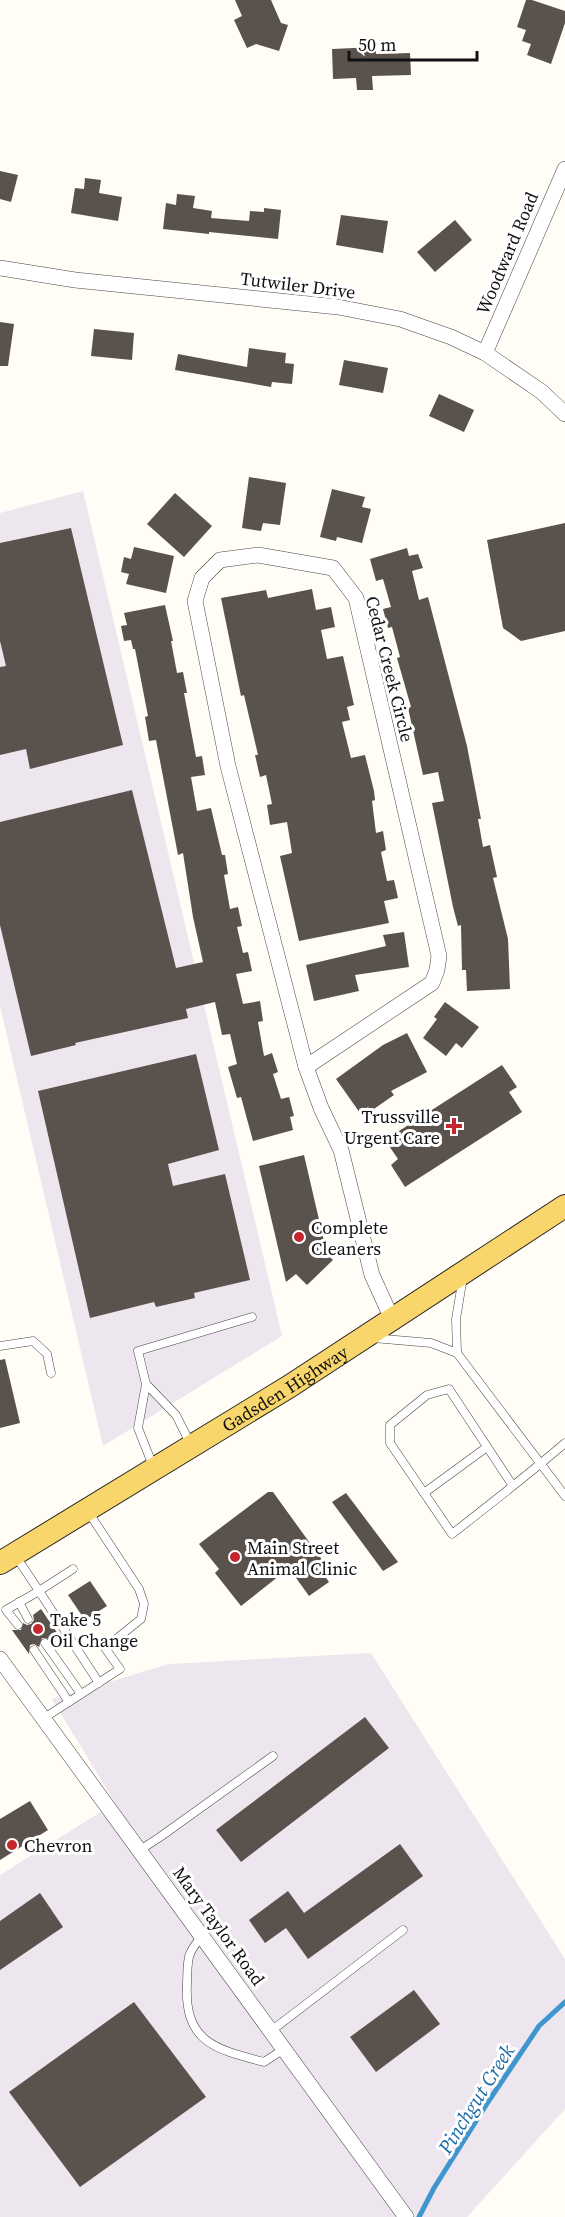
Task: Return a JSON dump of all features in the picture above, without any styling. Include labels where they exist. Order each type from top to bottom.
[{"type":"main road","name":"Gadsden Highway","points":[[7,1558],[290,1386],[565,1206]]},
{"type":"street","name":"Woodward Road","points":[[485,353],[565,169]]},
{"type":"street","name":"Tutwiler Drive","points":[[0,268],[75,280],[338,307],[400,320],[451,337],[485,353],[542,392],[565,414]]},
{"type":"street","name":"Cedar Creek Circle","points":[[306,1067],[432,982],[440,956],[356,598],[333,568],[258,555],[220,560],[202,578],[195,601],[228,766],[306,1067],[321,1108],[341,1150],[372,1275],[392,1319]]},
{"type":"street","name":"Mary Taylor Road","points":[[0,1659],[406,2217]]},
{"type":"lane","points":[[457,1353],[456,1319],[464,1272]]},
{"type":"lane","points":[[154,1468],[138,1428],[146,1384],[138,1351],[252,1317]]},
{"type":"lane","points":[[363,1337],[431,1343],[457,1353],[565,1496]]},
{"type":"lane","points":[[0,1346],[33,1341],[47,1354],[51,1372]]},
{"type":"lane","points":[[146,1384],[176,1415],[191,1445]]},
{"type":"lane","points":[[513,1486],[449,1389],[427,1395],[390,1425],[390,1443],[452,1534],[541,1464],[565,1443]]},
{"type":"lane","points":[[424,1493],[487,1447]]},
{"type":"lane","points":[[44,1718],[120,1669],[105,1648],[141,1618],[144,1604],[139,1589],[87,1509]]},
{"type":"lane","points":[[7,1558],[39,1591],[99,1683]]},
{"type":"lane","points":[[18,1626],[6,1610],[73,1569]]},
{"type":"lane","points":[[19,1602],[28,1618]]},
{"type":"lane","points":[[45,1643],[81,1694]]},
{"type":"lane","points":[[34,1650],[69,1702]]},
{"type":"lane","points":[[140,1850],[273,1756]]},
{"type":"lane","points":[[271,2031],[404,1930]]},
{"type":"lane","points":[[202,1936],[189,1952],[187,2006],[193,2027],[206,2041],[228,2053],[264,2062],[284,2049]]},
{"type":"shaded area","points":[[83,491],[282,1336],[103,1446],[0,1006],[0,513]]},
{"type":"shaded area","points":[[371,1653],[565,1959],[565,2109],[467,2217],[0,2217],[0,1875],[115,1803],[52,1699],[169,1664]]},
{"type":"building","points":[[235,0],[271,0],[281,23],[288,25],[279,51],[256,44],[247,48],[234,20],[242,16]]},
{"type":"building","points":[[526,0],[565,11],[565,23],[551,64],[527,55],[531,44],[522,41],[526,30],[517,27]]},
{"type":"building","points":[[376,47],[376,54],[410,53],[411,75],[372,76],[373,90],[357,90],[356,78],[333,79],[332,49]]},
{"type":"building","points":[[0,171],[18,175],[11,202],[0,199]]},
{"type":"building","points":[[85,178],[101,180],[99,193],[122,197],[118,221],[71,213],[75,188],[84,189]]},
{"type":"building","points":[[177,194],[195,196],[193,208],[212,211],[211,218],[249,221],[250,211],[264,212],[264,208],[281,210],[278,239],[163,229],[166,203],[176,205]]},
{"type":"building","points":[[341,215],[388,221],[383,253],[336,245]]},
{"type":"building","points":[[455,220],[472,240],[435,272],[417,252]]},
{"type":"building","points":[[0,322],[14,324],[8,366],[0,366]]},
{"type":"building","points":[[94,329],[134,333],[132,360],[91,356]]},
{"type":"building","points":[[249,348],[286,353],[285,363],[294,364],[292,384],[272,382],[271,387],[175,370],[178,354],[247,367]]},
{"type":"building","points":[[344,360],[388,368],[383,393],[339,385]]},
{"type":"building","points":[[439,394],[474,410],[464,432],[429,416]]},
{"type":"building","points":[[249,477],[286,483],[280,525],[263,523],[261,531],[242,528]]},
{"type":"building","points":[[332,489],[365,497],[362,507],[371,509],[362,543],[337,537],[336,541],[320,537]]},
{"type":"building","points":[[175,493],[212,526],[184,557],[147,524]]},
{"type":"building","points":[[565,523],[565,631],[521,641],[503,628],[487,540]]},
{"type":"building","points":[[71,528],[123,745],[30,769],[26,749],[0,755],[0,667],[6,666],[0,641],[0,543]]},
{"type":"building","points":[[134,547],[174,556],[166,593],[126,584],[129,574],[121,572],[124,557],[131,559]]},
{"type":"building","points":[[407,548],[409,556],[418,554],[423,568],[412,571],[419,600],[428,597],[467,746],[481,819],[478,819],[483,847],[490,845],[497,877],[493,878],[508,939],[510,989],[467,991],[466,970],[462,970],[461,925],[458,926],[453,907],[432,803],[444,801],[438,772],[423,775],[408,708],[411,707],[397,658],[400,657],[392,627],[388,628],[383,609],[391,607],[383,579],[376,581],[370,559]]},
{"type":"building","points":[[312,589],[316,610],[331,607],[335,627],[321,630],[327,659],[343,656],[354,705],[347,707],[350,720],[342,722],[351,758],[365,755],[374,791],[375,800],[372,801],[376,833],[383,831],[386,850],[381,852],[387,881],[394,880],[398,898],[384,901],[389,923],[299,941],[280,856],[292,853],[287,822],[270,825],[267,805],[272,804],[266,775],[260,777],[255,755],[258,755],[244,695],[241,696],[221,598],[266,590],[268,598]]},
{"type":"building","points":[[165,605],[177,673],[183,672],[187,693],[184,693],[196,757],[202,756],[205,775],[191,777],[197,811],[211,808],[222,855],[225,855],[228,874],[224,875],[230,909],[238,907],[242,926],[237,927],[243,953],[248,952],[252,971],[236,974],[243,1004],[260,1001],[263,1021],[258,1022],[264,1056],[272,1053],[278,1072],[273,1074],[281,1099],[289,1097],[294,1116],[290,1117],[293,1130],[253,1141],[241,1097],[237,1098],[228,1067],[237,1064],[230,1034],[222,1035],[215,1002],[186,1009],[188,1018],[75,1043],[76,1045],[31,1056],[0,925],[0,822],[132,790],[176,968],[203,962],[183,853],[178,855],[156,740],[149,741],[145,717],[148,716],[135,649],[133,649],[131,640],[124,641],[121,626],[127,625],[124,613]]},
{"type":"building","points":[[404,932],[409,967],[355,975],[359,991],[314,1001],[306,965],[386,946],[383,935]]},
{"type":"building","points":[[445,1002],[479,1027],[462,1048],[456,1043],[446,1056],[423,1038],[437,1019],[434,1017]]},
{"type":"building","points":[[407,1033],[427,1072],[391,1091],[394,1095],[371,1111],[368,1107],[360,1113],[336,1079],[383,1045]]},
{"type":"building","points":[[196,1054],[219,1150],[168,1164],[173,1186],[225,1174],[250,1280],[194,1293],[195,1298],[156,1307],[154,1302],[90,1318],[38,1091]]},
{"type":"building","name":"Trussville Urgent Care","points":[[502,1065],[517,1087],[509,1092],[522,1112],[405,1187],[391,1165],[398,1159],[385,1140]]},
{"type":"building","name":"Complete Cleaners","points":[[304,1155],[327,1254],[333,1260],[307,1285],[296,1274],[286,1282],[259,1166]]},
{"type":"building","points":[[5,1359],[20,1423],[0,1428],[0,1360]]},
{"type":"building","points":[[268,1492],[273,1492],[328,1568],[322,1572],[329,1582],[309,1596],[289,1568],[241,1606],[215,1573],[219,1569],[199,1544]]},
{"type":"building","points":[[346,1493],[398,1562],[383,1571],[332,1502]]},
{"type":"building","points":[[90,1581],[107,1606],[85,1620],[68,1595]]},
{"type":"building","points":[[41,1609],[58,1634],[50,1639],[42,1638],[39,1647],[34,1644],[30,1645],[29,1654],[12,1630],[21,1630],[23,1623],[31,1624],[34,1620],[33,1615]]},
{"type":"building","points":[[365,1717],[389,1748],[241,1862],[216,1830]]},
{"type":"building","name":"Chevron","points":[[30,1801],[48,1830],[0,1860],[0,1819]]},
{"type":"building","points":[[400,1844],[423,1876],[308,1959],[286,1928],[265,1943],[249,1920],[288,1891],[304,1913]]},
{"type":"building","points":[[40,1893],[63,1927],[0,1970],[0,1921]]},
{"type":"building","points":[[414,1990],[440,2024],[376,2072],[350,2037]]},
{"type":"building","points":[[134,2002],[206,2097],[80,2187],[9,2092]]},
{"type":"waterway","name":"Pinchgut Creek","points":[[419,2217],[434,2188],[488,2102],[539,2026],[565,2002]]},
{"type":"place","name":"Trussville Urgent Care","points":[[454,1126]]},
{"type":"place","name":"Complete Cleaners","points":[[299,1237]]},
{"type":"place","name":"Main Street Animal Clinic","points":[[235,1557]]},
{"type":"place","name":"Take 5 Oil Change","points":[[38,1629]]},
{"type":"place","name":"Chevron","points":[[12,1845]]}]
